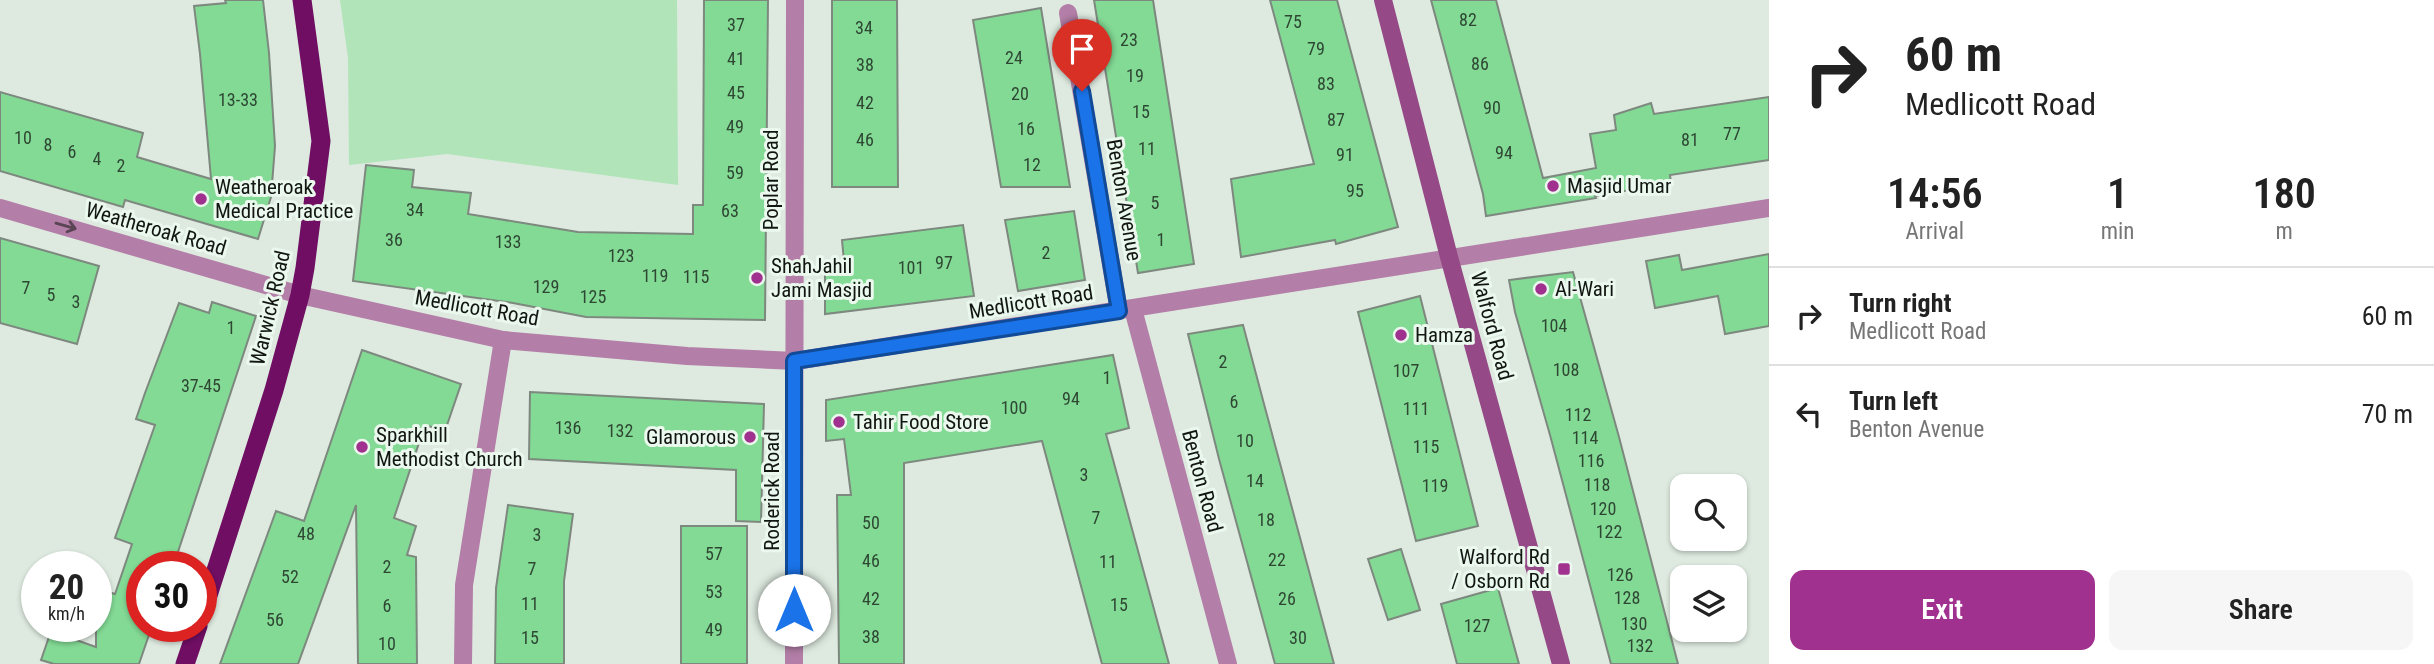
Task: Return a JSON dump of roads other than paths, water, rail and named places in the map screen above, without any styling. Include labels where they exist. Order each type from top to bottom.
[{"type":"highway","name":"Warwick Road","points":[[217,567],[274,390],[300,295],[312,221],[321,141],[302,0]]},
{"type":"highway","points":[[185,664],[193,642]]},
{"type":"main road","name":"Walford Road","points":[[1383,0],[1449,257],[1561,664]]},
{"type":"street","name":"Poplar Road","points":[[794,361],[795,0]]},
{"type":"street","name":"Benton Avenue","points":[[1068,13],[1126,310]]},
{"type":"street","name":"Weatheroak Road","points":[[0,208],[300,295]]},
{"type":"street","name":"Medlicott Road","points":[[300,295],[503,340],[687,356],[794,361],[1769,208]]},
{"type":"street","name":"Benton Road","points":[[1126,310],[1228,664]]},
{"type":"street","points":[[463,664],[464,585],[503,340]]},
{"type":"street","name":"Roderick Road","points":[[794,361],[794,664]]},
{"type":"place","name":"Masjid Umar","points":[[1553,186]]},
{"type":"place","name":"Weatheroak Medical Practice","points":[[201,199]]},
{"type":"place","name":"ShahJahil Jami Masjid","points":[[757,278]]},
{"type":"place","name":"Al-Wari","points":[[1541,289]]},
{"type":"place","name":"Hamza","points":[[1401,335]]},
{"type":"place","name":"Tahir Food Store","points":[[839,422]]},
{"type":"place","name":"Glamorous","points":[[750,437]]},
{"type":"place","name":"Sparkhill Methodist Church","points":[[362,447]]},
{"type":"place","name":"Walford Rd / Osborn Rd","points":[[1564,569]]}]
